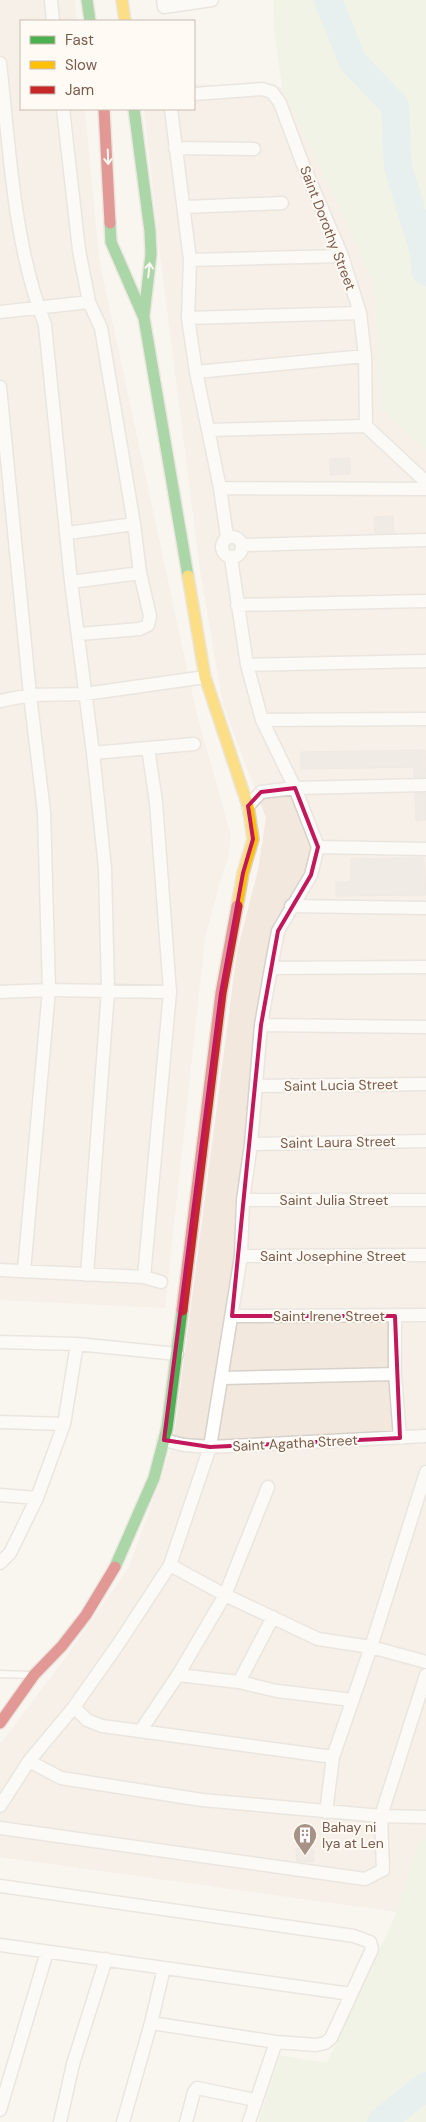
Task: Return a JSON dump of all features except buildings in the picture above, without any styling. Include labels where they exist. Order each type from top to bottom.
[{"type":"street","points":[[51,0],[53,20]]},
{"type":"street","points":[[87,0],[90,20]]},
{"type":"street","points":[[122,0],[125,20]]},
{"type":"street","points":[[163,0],[164,7],[212,0]]},
{"type":"street","points":[[0,63],[21,242],[38,308],[45,325],[84,694],[94,754],[105,868],[108,991],[87,1275]]},
{"type":"street","name":"Saint Dorothy Street","points":[[195,94],[262,89],[272,92],[276,97],[342,256],[360,313],[365,356],[366,426]]},
{"type":"street","points":[[63,110],[79,250],[89,302],[101,328],[134,524],[140,573],[150,616],[148,625],[140,630],[79,634]]},
{"type":"street","points":[[0,1723],[34,1675],[62,1646],[86,1615],[112,1573],[154,1478],[164,1440],[177,1354],[221,993],[243,873],[253,839],[248,806],[205,677],[144,318],[112,242],[104,110]]},
{"type":"street","points":[[134,110],[150,231],[151,254],[144,318]]},
{"type":"street","points":[[171,110],[190,260],[188,318],[196,372],[220,488],[227,537]]},
{"type":"street","points":[[175,148],[254,149]]},
{"type":"street","points":[[184,207],[282,203]]},
{"type":"street","points":[[190,260],[342,256]]},
{"type":"street","points":[[0,312],[89,302]]},
{"type":"street","points":[[188,318],[360,313]]},
{"type":"street","points":[[196,372],[365,356]]},
{"type":"street","points":[[0,387],[30,695],[44,812],[49,990],[24,1271]]},
{"type":"street","points":[[209,430],[366,426],[426,482]]},
{"type":"street","points":[[220,488],[426,489]]},
{"type":"street","points":[[68,533],[134,524]]},
{"type":"street","points":[[0,1806],[29,1761],[74,1707],[170,1565],[210,1447],[240,1256],[243,1200],[251,1144],[261,1025],[271,968],[278,931],[311,875],[318,847],[295,788],[262,720],[247,665],[231,558],[221,549],[222,542],[227,537],[234,536],[240,539],[243,545],[242,552],[231,558]]},
{"type":"street","points":[[243,545],[426,540]]},
{"type":"street","points":[[72,582],[140,573]]},
{"type":"street","points":[[237,605],[426,601]]},
{"type":"street","points":[[247,665],[426,661]]},
{"type":"street","points":[[0,701],[30,695],[84,694],[205,677]]},
{"type":"street","points":[[262,720],[426,719]]},
{"type":"street","points":[[94,754],[194,744]]},
{"type":"street","points":[[144,1277],[170,992],[156,802],[148,748]]},
{"type":"street","points":[[248,806],[262,792],[295,788],[426,785]]},
{"type":"street","points":[[318,847],[426,849]]},
{"type":"street","points":[[291,906],[426,908]]},
{"type":"street","points":[[271,968],[426,967]]},
{"type":"street","points":[[0,992],[49,990],[170,992]]},
{"type":"street","points":[[261,1025],[426,1026]]},
{"type":"street","name":"Saint Lucia Street","points":[[256,1086],[426,1084]]},
{"type":"street","name":"Saint Laura Street","points":[[251,1144],[426,1141]]},
{"type":"street","name":"Saint Julia Street","points":[[243,1200],[426,1200]]},
{"type":"street","name":"Saint Josephine Street","points":[[240,1256],[426,1255]]},
{"type":"street","points":[[0,1270],[144,1277],[161,1282]]},
{"type":"street","name":"Saint Irene Street","points":[[232,1316],[426,1315]]},
{"type":"street","points":[[395,1316],[395,1374],[400,1438]]},
{"type":"street","points":[[0,1342],[77,1344],[177,1354]]},
{"type":"street","points":[[0,1563],[10,1553],[37,1498],[64,1424],[77,1344]]},
{"type":"street","points":[[222,1378],[395,1374]]},
{"type":"street","points":[[0,1422],[64,1424]]},
{"type":"street","name":"Saint Agatha Street","points":[[164,1440],[184,1445],[210,1447],[426,1436]]},
{"type":"street","points":[[326,1812],[333,1757],[371,1647],[426,1472]]},
{"type":"street","points":[[141,1730],[178,1675],[226,1595],[268,1486]]},
{"type":"street","points":[[0,1495],[37,1498]]},
{"type":"street","points":[[170,1565],[318,1640],[371,1647],[426,1662]]},
{"type":"street","points":[[239,1682],[273,1617]]},
{"type":"street","points":[[178,1675],[239,1682],[277,1691],[352,1700]]},
{"type":"street","points":[[0,1828],[366,1879],[383,1870],[382,1816],[426,1675]]},
{"type":"street","points":[[74,1707],[87,1720],[102,1726],[333,1757]]},
{"type":"street","points":[[29,1761],[61,1778],[202,1800],[382,1816],[425,1814]]},
{"type":"street","points":[[0,1886],[354,1936],[370,1942],[372,1949],[331,2038],[325,2043],[316,2045],[276,2042],[150,2023]]},
{"type":"street","points":[[0,1945],[351,1994]]},
{"type":"street","points":[[0,2110],[47,1952]]},
{"type":"street","points":[[60,2122],[73,2064],[106,1959]]},
{"type":"street","points":[[123,2122],[164,1968]]},
{"type":"street","points":[[249,2122],[276,2042]]},
{"type":"street","points":[[186,2122],[194,2092],[197,2088],[256,2100]]},
{"type":"lane","points":[[0,1674],[34,1675]]},
{"type":"highlighted area","points":[[295,788],[318,847],[311,875],[278,931],[261,1025],[232,1316],[395,1316],[400,1438],[210,1447],[164,1440],[221,993],[243,873],[253,839],[248,806],[261,792]]},
{"type":"shaded area","points":[[0,0],[75,0],[77,20],[20,20],[20,110],[85,110],[99,259],[196,711],[231,835],[228,858],[205,939],[165,1308],[0,1300]]},
{"type":"shaded area","points":[[195,84],[282,87],[374,282],[381,409],[426,451],[426,1838],[420,1839],[397,1912],[0,1857],[0,1744],[63,1661],[129,1567],[173,1444],[237,952],[258,870],[266,818],[223,705],[200,570],[160,255],[144,110],[195,110]]},
{"type":"green space","points":[[273,0],[426,0],[426,451],[381,409],[374,282],[282,87],[274,28]]},
{"type":"green space","points":[[420,1838],[426,1838],[426,2122],[258,2122],[280,2055],[327,2063],[397,1912]]},
{"type":"waterway","points":[[328,0],[353,62],[395,106],[398,167],[424,252],[426,272]]},
{"type":"waterway","points":[[381,2122],[426,2086]]},
{"type":"traffic: fast","points":[[87,0],[90,20]]},
{"type":"traffic: fast","points":[[134,110],[150,231],[151,254],[144,315]]},
{"type":"traffic: fast","points":[[110,223],[111,242],[144,318],[188,576]]},
{"type":"traffic: fast","points":[[115,1567],[154,1478],[167,1428],[182,1310]]},
{"type":"traffic: slow","points":[[122,0],[125,20]]},
{"type":"traffic: slow","points":[[188,576],[205,677],[248,806],[253,839],[243,873],[237,906]]},
{"type":"traffic: jam","points":[[104,110],[110,223]]},
{"type":"traffic: jam","points":[[182,1310],[221,993],[237,906]]},
{"type":"traffic: jam","points":[[0,1723],[34,1675],[62,1646],[86,1615],[115,1567]]},
{"type":"place","name":"Bahay ni Iya at Len","points":[[305,1856]]}]
